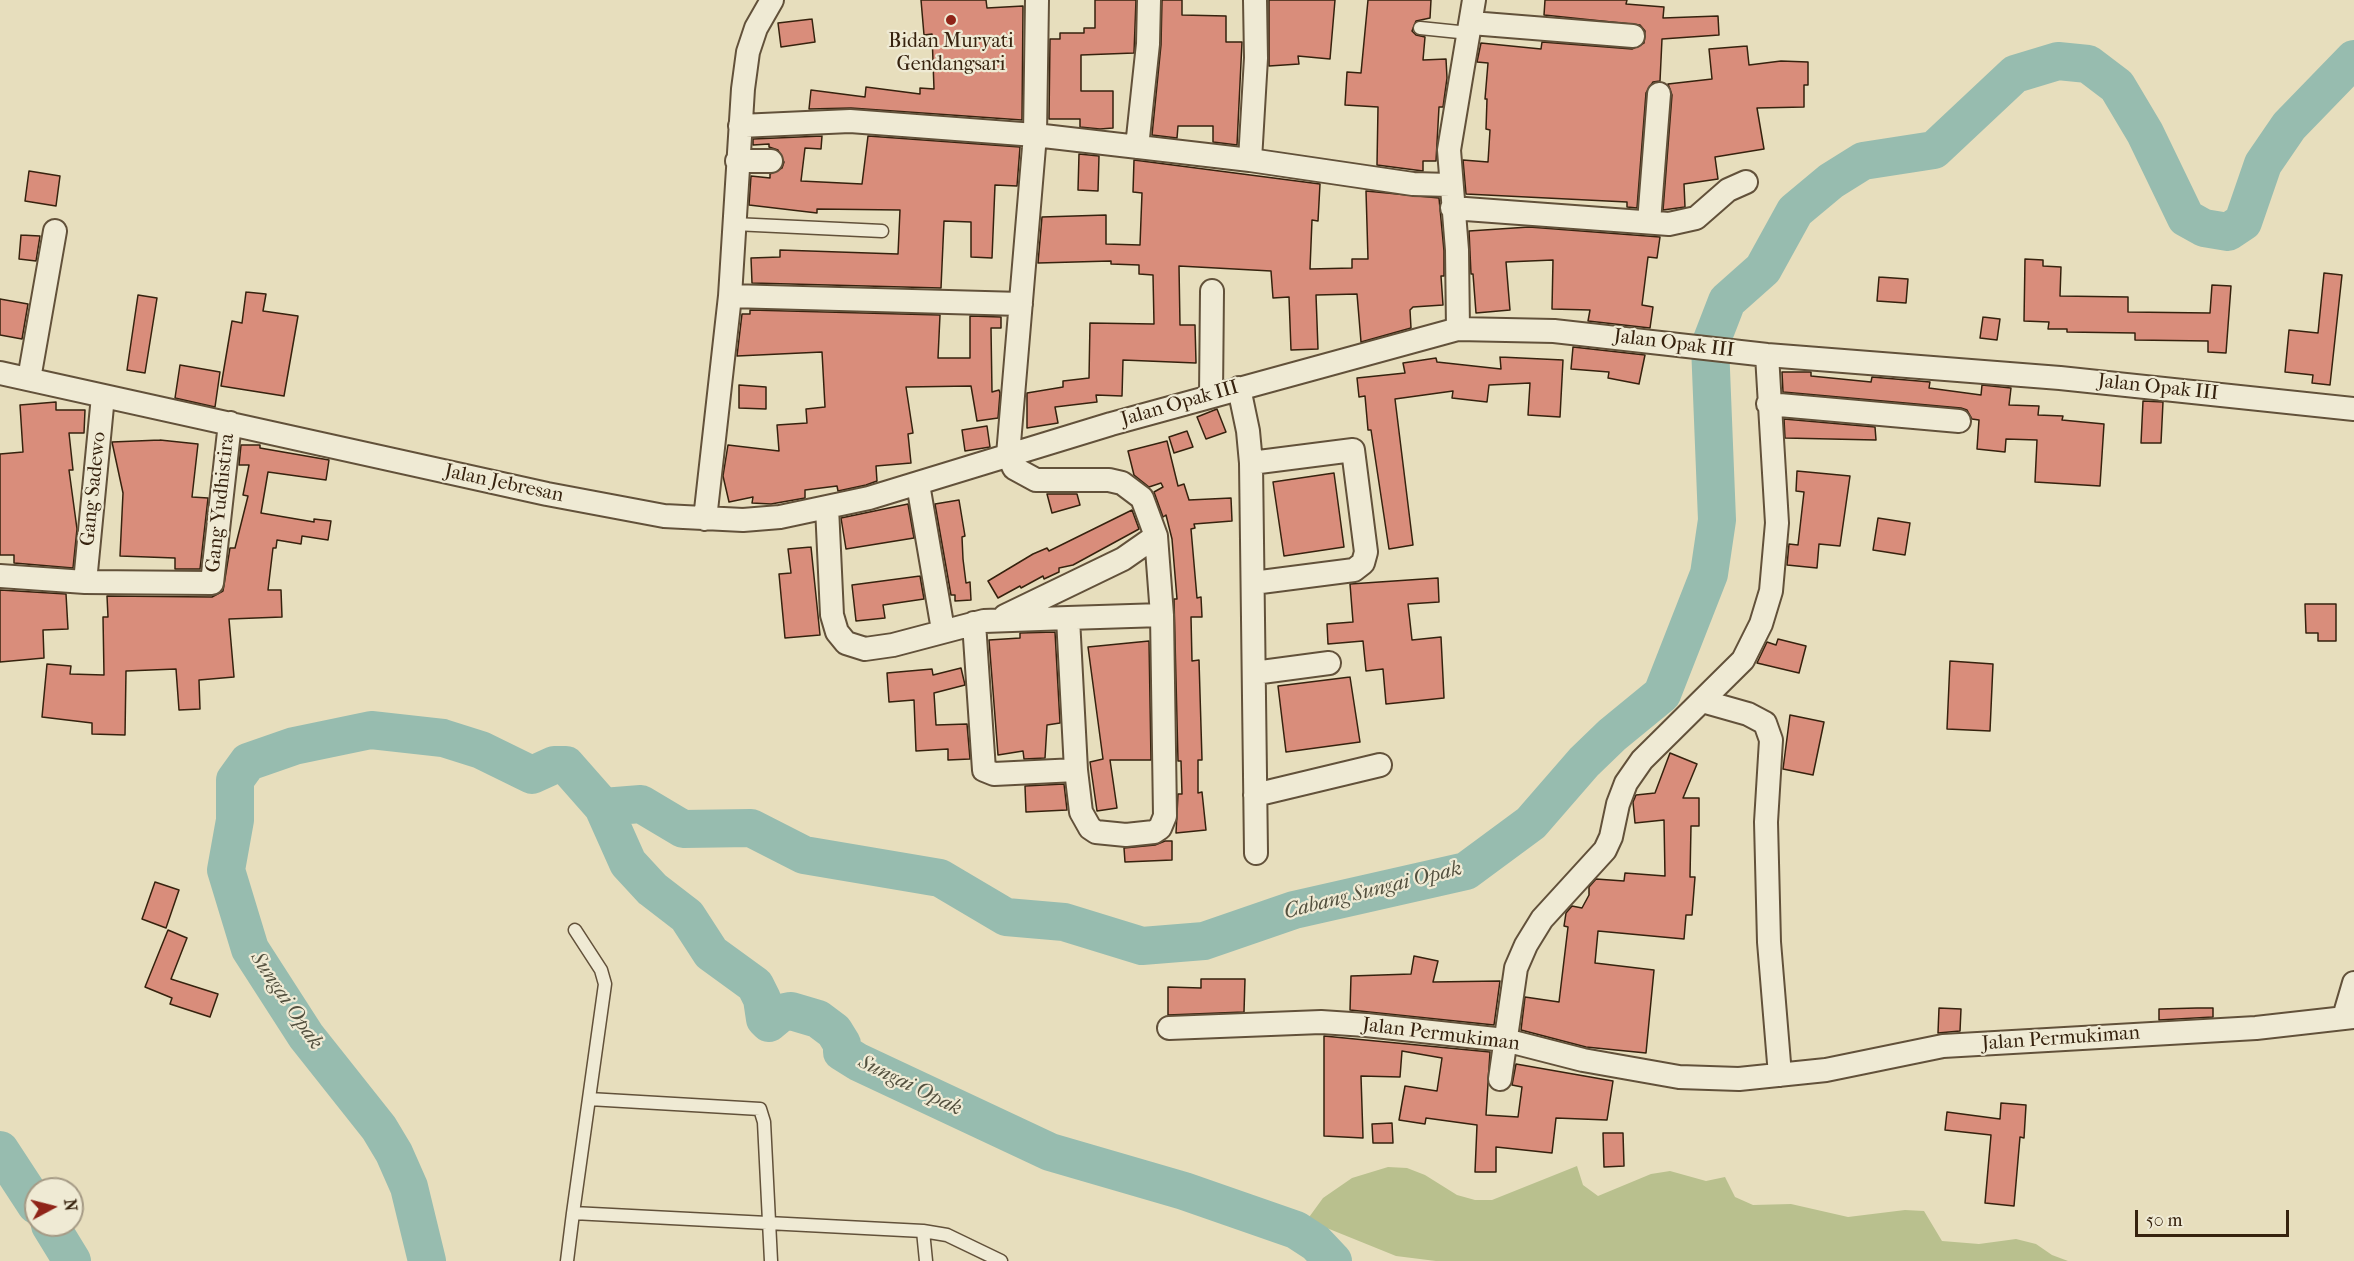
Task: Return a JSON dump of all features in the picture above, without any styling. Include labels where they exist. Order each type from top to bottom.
[{"type":"street","points":[[705,519],[730,296],[737,161],[748,52],[756,28],[772,0]]},
{"type":"street","points":[[1037,0],[1035,135],[1008,455],[1014,468],[1036,480],[1081,477],[1122,483],[1142,498],[1156,536],[1162,615],[1164,823],[1154,832],[1126,835],[1106,834],[1090,828],[1081,813],[1076,770],[1068,618]]},
{"type":"street","points":[[1137,147],[1148,44],[1149,0]]},
{"type":"street","points":[[1250,160],[1256,58],[1256,0]]},
{"type":"street","points":[[1458,329],[1457,250],[1449,150],[1474,0]]},
{"type":"street","points":[[1470,28],[1633,36]]},
{"type":"street","points":[[1649,222],[1659,94]]},
{"type":"street","points":[[740,126],[850,121],[1035,135],[1250,160],[1413,184],[1450,185]]},
{"type":"street","points":[[737,161],[771,161]]},
{"type":"street","points":[[1452,208],[1649,222],[1686,222],[1696,218],[1728,190],[1746,182]]},
{"type":"street","points":[[29,379],[55,231]]},
{"type":"street","points":[[1211,396],[1212,291]]},
{"type":"street","points":[[730,296],[1021,304]]},
{"type":"street","name":"Jalan Opak III","points":[[1008,455],[1239,388],[1458,329],[1554,331],[1757,354],[2060,378],[2354,409]]},
{"type":"street","points":[[1500,1079],[1516,968],[1526,945],[1542,919],[1605,850],[1611,837],[1618,804],[1626,783],[1642,760],[1743,660],[1761,624],[1771,591],[1778,496],[1768,404],[1757,354]]},
{"type":"street","name":"Jalan Jebresan","points":[[1,379],[29,379],[547,494],[664,516],[705,519],[771,518],[827,507],[918,484],[1008,455]]},
{"type":"street","points":[[1239,388],[1248,431],[1251,463],[1256,853]]},
{"type":"street","name":"Gang Sadewo","points":[[85,582],[103,396]]},
{"type":"street","points":[[1768,404],[1959,421]]},
{"type":"street","name":"Gang Yudhistira","points":[[85,582],[212,583],[230,423]]},
{"type":"street","points":[[1251,463],[1353,450],[1366,552],[1363,563],[1354,570],[1253,583]]},
{"type":"street","points":[[918,484],[943,630]]},
{"type":"street","points":[[827,507],[832,615],[837,632],[846,643],[866,649],[894,645],[943,630],[998,620],[1162,615]]},
{"type":"street","points":[[998,620],[1122,559],[1156,536]]},
{"type":"street","points":[[0,576],[85,582]]},
{"type":"street","points":[[974,623],[984,770],[994,774],[1076,770]]},
{"type":"street","points":[[1254,673],[1329,663]]},
{"type":"street","points":[[1702,701],[1748,714],[1765,723],[1771,740],[1766,822],[1769,942],[1780,1075]]},
{"type":"street","points":[[1255,795],[1380,765]]},
{"type":"street","name":"Jalan Permukiman","points":[[1169,1028],[1321,1022],[1505,1040],[1583,1060],[1679,1077],[1739,1079],[1826,1070],[1943,1046],[2256,1028],[2349,1017],[2354,983]]},
{"type":"lane","points":[[1420,28],[1470,28]]},
{"type":"lane","points":[[734,224],[882,231]]},
{"type":"lane","points":[[567,1261],[605,984],[601,970],[575,930]]},
{"type":"lane","points":[[589,1099],[759,1109],[764,1122],[771,1261]]},
{"type":"lane","points":[[573,1213],[923,1231],[947,1235],[1001,1261]]},
{"type":"lane","points":[[923,1231],[926,1261]]},
{"type":"green space","points":[[1577,1166],[1583,1185],[1598,1196],[1651,1174],[1670,1171],[1706,1181],[1725,1177],[1735,1197],[1753,1205],[1791,1204],[1848,1217],[1905,1210],[1924,1211],[1942,1241],[1979,1244],[2016,1239],[2036,1244],[2052,1255],[2068,1261],[1436,1261],[1396,1256],[1307,1220],[1323,1198],[1352,1178],[1388,1167],[1407,1168],[1425,1175],[1457,1195],[1475,1200],[1492,1200]]},
{"type":"building","points":[[921,0],[986,0],[987,8],[1023,6],[1022,120],[851,108],[809,109],[811,90],[865,97],[866,87],[920,94],[920,88],[934,89],[932,34],[924,35]]},
{"type":"building","points":[[1095,0],[1136,0],[1134,53],[1081,55],[1081,91],[1113,91],[1113,128],[1080,127],[1080,119],[1049,119],[1050,39],[1060,39],[1060,33],[1084,33],[1084,28],[1095,28]]},
{"type":"building","points":[[1162,0],[1182,0],[1182,15],[1226,16],[1226,42],[1242,42],[1237,145],[1213,142],[1213,126],[1178,126],[1177,138],[1152,135],[1161,45]]},
{"type":"building","points":[[1269,0],[1335,0],[1330,59],[1298,56],[1299,64],[1269,66]]},
{"type":"building","points":[[1368,0],[1431,0],[1430,18],[1416,21],[1412,31],[1416,35],[1425,37],[1423,60],[1446,59],[1447,78],[1443,107],[1439,107],[1436,161],[1423,161],[1423,171],[1377,165],[1378,107],[1345,105],[1347,72],[1361,73]]},
{"type":"building","points":[[1545,0],[1627,0],[1626,4],[1664,7],[1663,18],[1718,16],[1719,35],[1662,39],[1660,81],[1653,82],[1646,93],[1637,208],[1627,207],[1627,202],[1466,194],[1463,160],[1488,162],[1490,130],[1486,129],[1487,99],[1485,99],[1488,63],[1477,62],[1481,43],[1541,49],[1542,42],[1632,49],[1644,43],[1645,31],[1640,25],[1544,15]]},
{"type":"building","points":[[812,19],[815,42],[781,47],[778,23]]},
{"type":"building","points":[[1747,46],[1749,65],[1781,61],[1808,62],[1808,85],[1804,85],[1804,107],[1757,108],[1764,149],[1715,157],[1718,179],[1684,184],[1685,207],[1663,210],[1672,95],[1668,84],[1712,79],[1709,49]]},
{"type":"building","points":[[822,136],[821,149],[805,148],[801,181],[862,184],[868,136],[1020,147],[1017,186],[995,185],[992,258],[971,257],[971,222],[944,221],[941,288],[752,283],[751,258],[780,257],[780,250],[898,254],[900,210],[817,209],[817,213],[749,205],[751,176],[770,178],[770,174],[782,168],[784,162],[778,150],[769,147],[769,144],[753,145],[753,139]]},
{"type":"building","points":[[1079,154],[1099,156],[1098,191],[1078,190]]},
{"type":"building","points":[[1134,160],[1320,184],[1318,221],[1312,220],[1310,269],[1352,268],[1352,259],[1368,259],[1366,191],[1439,198],[1444,251],[1444,276],[1441,276],[1443,305],[1413,307],[1410,310],[1411,328],[1361,342],[1357,294],[1316,295],[1318,349],[1291,350],[1289,297],[1273,298],[1271,271],[1179,266],[1180,325],[1195,325],[1196,363],[1123,360],[1122,396],[1096,395],[1097,402],[1055,407],[1058,423],[1027,428],[1027,393],[1063,387],[1063,381],[1089,378],[1090,323],[1154,324],[1153,275],[1139,274],[1139,265],[1111,264],[1111,261],[1038,263],[1042,217],[1106,215],[1106,244],[1140,245],[1142,193],[1133,192]]},
{"type":"building","points":[[29,171],[60,176],[56,206],[25,201]]},
{"type":"building","points":[[1529,227],[1660,237],[1657,258],[1648,257],[1642,305],[1653,307],[1650,328],[1588,321],[1590,310],[1552,309],[1553,260],[1506,262],[1510,310],[1476,313],[1469,231]]},
{"type":"building","points":[[21,235],[40,236],[36,261],[19,259]]},
{"type":"building","points":[[2025,259],[2043,260],[2043,266],[2061,267],[2060,296],[2128,297],[2128,312],[2210,313],[2212,285],[2231,286],[2226,353],[2208,352],[2208,341],[2135,340],[2135,333],[2067,332],[2067,329],[2048,329],[2049,322],[2024,321]]},
{"type":"building","points":[[2324,273],[2342,275],[2330,385],[2312,383],[2313,375],[2285,372],[2289,330],[2318,333]]},
{"type":"building","points":[[1879,277],[1908,279],[1906,303],[1877,301]]},
{"type":"building","points":[[246,292],[266,294],[263,311],[298,316],[284,396],[221,386],[232,321],[242,323]]},
{"type":"building","points":[[138,295],[157,298],[145,373],[127,370]]},
{"type":"building","points":[[0,299],[28,304],[22,339],[0,335]]},
{"type":"building","points":[[750,310],[940,315],[938,358],[970,358],[970,316],[1001,317],[1001,328],[991,328],[992,392],[999,390],[1000,393],[998,418],[977,421],[971,386],[906,387],[913,433],[908,434],[911,463],[876,466],[877,481],[838,491],[837,486],[805,490],[805,498],[771,504],[752,503],[753,497],[729,502],[723,476],[728,445],[779,451],[777,425],[807,423],[806,409],[825,407],[822,352],[737,356],[742,314],[750,314]]},
{"type":"building","points":[[1983,317],[2000,319],[1997,340],[1980,338]]},
{"type":"building","points":[[1573,347],[1645,355],[1639,384],[1608,378],[1609,372],[1571,369]]},
{"type":"building","points":[[1500,357],[1563,360],[1560,417],[1528,415],[1530,383],[1489,385],[1487,402],[1452,398],[1453,391],[1395,399],[1413,545],[1389,549],[1371,430],[1368,430],[1365,396],[1359,397],[1357,378],[1405,373],[1403,363],[1436,358],[1437,362],[1501,369]]},
{"type":"building","points":[[180,365],[220,372],[215,407],[175,398]]},
{"type":"building","points":[[1782,372],[1811,372],[1811,376],[1871,382],[1872,377],[1930,382],[1929,388],[1981,395],[1982,385],[2011,388],[2009,405],[2039,406],[2038,415],[2063,416],[2062,420],[2104,424],[2100,486],[2035,482],[2037,440],[2006,439],[2005,452],[1977,449],[1979,420],[1972,419],[1967,410],[1783,392]]},
{"type":"building","points":[[739,385],[766,387],[766,409],[739,408]]},
{"type":"building","points":[[2143,401],[2163,402],[2161,443],[2141,443]]},
{"type":"building","points":[[56,402],[56,410],[85,410],[84,433],[69,433],[73,470],[69,470],[77,529],[73,568],[14,563],[14,555],[0,555],[0,454],[23,452],[20,405]]},
{"type":"building","points":[[1217,409],[1226,432],[1206,439],[1197,417]]},
{"type":"building","points":[[1784,419],[1875,427],[1876,440],[1785,438]]},
{"type":"building","points":[[987,426],[990,447],[965,451],[962,430]]},
{"type":"building","points":[[1187,431],[1193,447],[1174,453],[1169,437]]},
{"type":"building","points":[[160,440],[198,444],[192,497],[208,498],[200,569],[175,569],[175,558],[120,556],[123,493],[112,442]]},
{"type":"building","points":[[1167,441],[1178,486],[1184,484],[1189,500],[1231,498],[1232,521],[1194,524],[1195,528],[1191,529],[1197,598],[1201,597],[1202,617],[1191,617],[1192,661],[1199,660],[1202,760],[1198,760],[1198,793],[1202,792],[1206,830],[1176,833],[1178,794],[1182,794],[1181,761],[1178,761],[1174,599],[1177,599],[1172,539],[1166,515],[1163,517],[1154,492],[1163,487],[1161,483],[1149,487],[1134,475],[1128,451]]},
{"type":"building","points":[[241,445],[260,445],[260,448],[329,460],[326,480],[268,472],[261,513],[314,522],[314,519],[331,521],[328,540],[302,536],[301,544],[277,540],[276,548],[273,548],[268,590],[281,590],[282,617],[229,619],[234,677],[199,680],[200,709],[179,710],[176,669],[126,671],[125,735],[92,734],[92,723],[42,717],[47,664],[71,666],[70,674],[104,675],[103,617],[108,617],[107,596],[212,597],[223,591],[230,548],[235,548],[248,496],[243,495],[249,465],[239,465]]},
{"type":"building","points":[[1797,471],[1850,476],[1840,546],[1819,544],[1817,568],[1787,565],[1789,544],[1798,545],[1804,492],[1796,491]]},
{"type":"building","points":[[1334,473],[1344,547],[1284,556],[1273,482]]},
{"type":"building","points":[[1047,494],[1077,494],[1080,505],[1052,513]]},
{"type":"building","points":[[959,500],[965,536],[962,537],[963,559],[966,583],[970,582],[971,600],[955,601],[955,595],[951,595],[935,504]]},
{"type":"building","points":[[908,504],[914,538],[846,549],[841,518]]},
{"type":"building","points":[[1132,510],[1139,529],[1073,565],[1059,568],[1059,572],[1044,579],[1043,576],[998,598],[988,581],[1033,554],[1047,548],[1049,551]]},
{"type":"building","points":[[1878,518],[1910,523],[1905,555],[1873,550]]},
{"type":"building","points":[[811,547],[820,635],[785,638],[779,574],[791,573],[788,549]]},
{"type":"building","points":[[920,576],[924,599],[883,605],[885,618],[856,621],[852,585]]},
{"type":"building","points":[[1438,578],[1439,602],[1408,604],[1412,640],[1441,637],[1444,698],[1386,704],[1383,669],[1366,671],[1363,641],[1328,644],[1327,624],[1353,622],[1350,584]]},
{"type":"building","points":[[0,590],[66,594],[68,629],[43,630],[44,658],[0,662]]},
{"type":"building","points":[[2305,604],[2336,604],[2336,641],[2318,641],[2318,633],[2306,633]]},
{"type":"building","points":[[1055,632],[1060,723],[1047,725],[1045,758],[1024,759],[1023,751],[998,755],[989,640],[1020,638],[1020,633]]},
{"type":"building","points":[[1778,639],[1806,646],[1799,673],[1757,663],[1767,642],[1776,645]]},
{"type":"building","points":[[1149,641],[1151,760],[1110,760],[1117,808],[1097,811],[1090,762],[1103,759],[1088,647]]},
{"type":"building","points":[[1950,661],[1993,664],[1990,731],[1947,729]]},
{"type":"building","points":[[961,668],[965,685],[934,693],[936,725],[967,724],[970,759],[948,760],[948,749],[916,751],[914,700],[889,702],[887,673],[932,669],[933,675]]},
{"type":"building","points":[[1350,677],[1360,742],[1286,752],[1278,686]]},
{"type":"building","points":[[1790,715],[1824,722],[1813,775],[1783,769]]},
{"type":"building","points":[[1670,753],[1697,764],[1683,798],[1699,798],[1699,826],[1691,826],[1690,877],[1695,877],[1692,915],[1686,915],[1684,939],[1598,931],[1595,963],[1654,970],[1646,1053],[1586,1047],[1521,1030],[1525,997],[1559,1002],[1568,927],[1564,926],[1566,913],[1572,906],[1582,908],[1589,895],[1589,887],[1596,879],[1624,881],[1625,873],[1665,876],[1664,820],[1635,823],[1633,802],[1636,795],[1655,793]]},
{"type":"building","points":[[1064,784],[1067,810],[1026,812],[1025,786]]},
{"type":"building","points":[[1172,841],[1172,860],[1125,862],[1124,848],[1155,845]]},
{"type":"building","points":[[155,882],[179,890],[166,928],[142,919]]},
{"type":"building","points":[[168,930],[187,938],[171,979],[218,994],[210,1017],[170,1004],[172,998],[145,987]]},
{"type":"building","points":[[1414,956],[1438,961],[1433,982],[1500,981],[1494,1025],[1350,1010],[1351,976],[1411,974]]},
{"type":"building","points":[[1201,979],[1245,979],[1244,1012],[1168,1015],[1168,987],[1201,988]]},
{"type":"building","points":[[1939,1008],[1961,1009],[1960,1031],[1938,1033]]},
{"type":"building","points":[[2213,1008],[2213,1017],[2159,1020],[2159,1009]]},
{"type":"building","points":[[1324,1036],[1490,1052],[1486,1115],[1518,1117],[1522,1087],[1512,1085],[1516,1064],[1613,1081],[1607,1120],[1556,1118],[1552,1153],[1496,1147],[1496,1172],[1475,1172],[1477,1125],[1426,1118],[1425,1124],[1399,1120],[1405,1086],[1437,1091],[1442,1058],[1402,1051],[1400,1077],[1361,1076],[1363,1138],[1324,1136]]},
{"type":"building","points":[[2001,1103],[2026,1105],[2024,1138],[2020,1137],[2014,1206],[1985,1203],[1991,1135],[1945,1130],[1947,1112],[2000,1119]]},
{"type":"building","points":[[1392,1123],[1393,1143],[1373,1143],[1372,1124]]},
{"type":"building","points":[[1603,1133],[1623,1133],[1624,1166],[1604,1167]]},
{"type":"waterway","name":"Cabang Sungai Opak","points":[[603,807],[641,804],[683,829],[751,828],[804,855],[940,878],[1006,917],[1064,922],[1142,946],[1204,941],[1294,910],[1466,871],[1531,823],[1584,762],[1612,735],[1662,694],[1709,574],[1717,520],[1710,345],[1727,301],[1763,269],[1795,211],[1831,181],[1863,161],[1934,150],[2015,74],[2058,61],[2088,64],[2117,86],[2145,133],[2186,218],[2204,228],[2228,232],[2243,222],[2263,164],[2289,126],[2354,59]]},
{"type":"waterway","name":"Sungai Opak","points":[[427,1261],[409,1187],[394,1153],[379,1128],[306,1036],[250,949],[226,870],[235,820],[235,780],[248,762],[294,746],[371,730],[443,738],[481,750],[532,775],[554,765],[566,765],[603,807],[628,863],[652,889],[687,916],[711,953],[755,985],[762,999],[765,1019],[769,1023],[781,1013],[791,1011],[818,1019],[834,1031],[842,1044],[842,1052],[858,1062],[1050,1152],[1184,1191],[1296,1230],[1316,1243],[1333,1261]]},
{"type":"waterway","name":"Sungai Opak","points":[[0,1150],[24,1187]]},
{"type":"waterway","name":"Sungai Opak","points":[[57,1237],[72,1261]]},
{"type":"place","name":"Bidan Muryati Gendangsari","points":[[951,20]]}]
